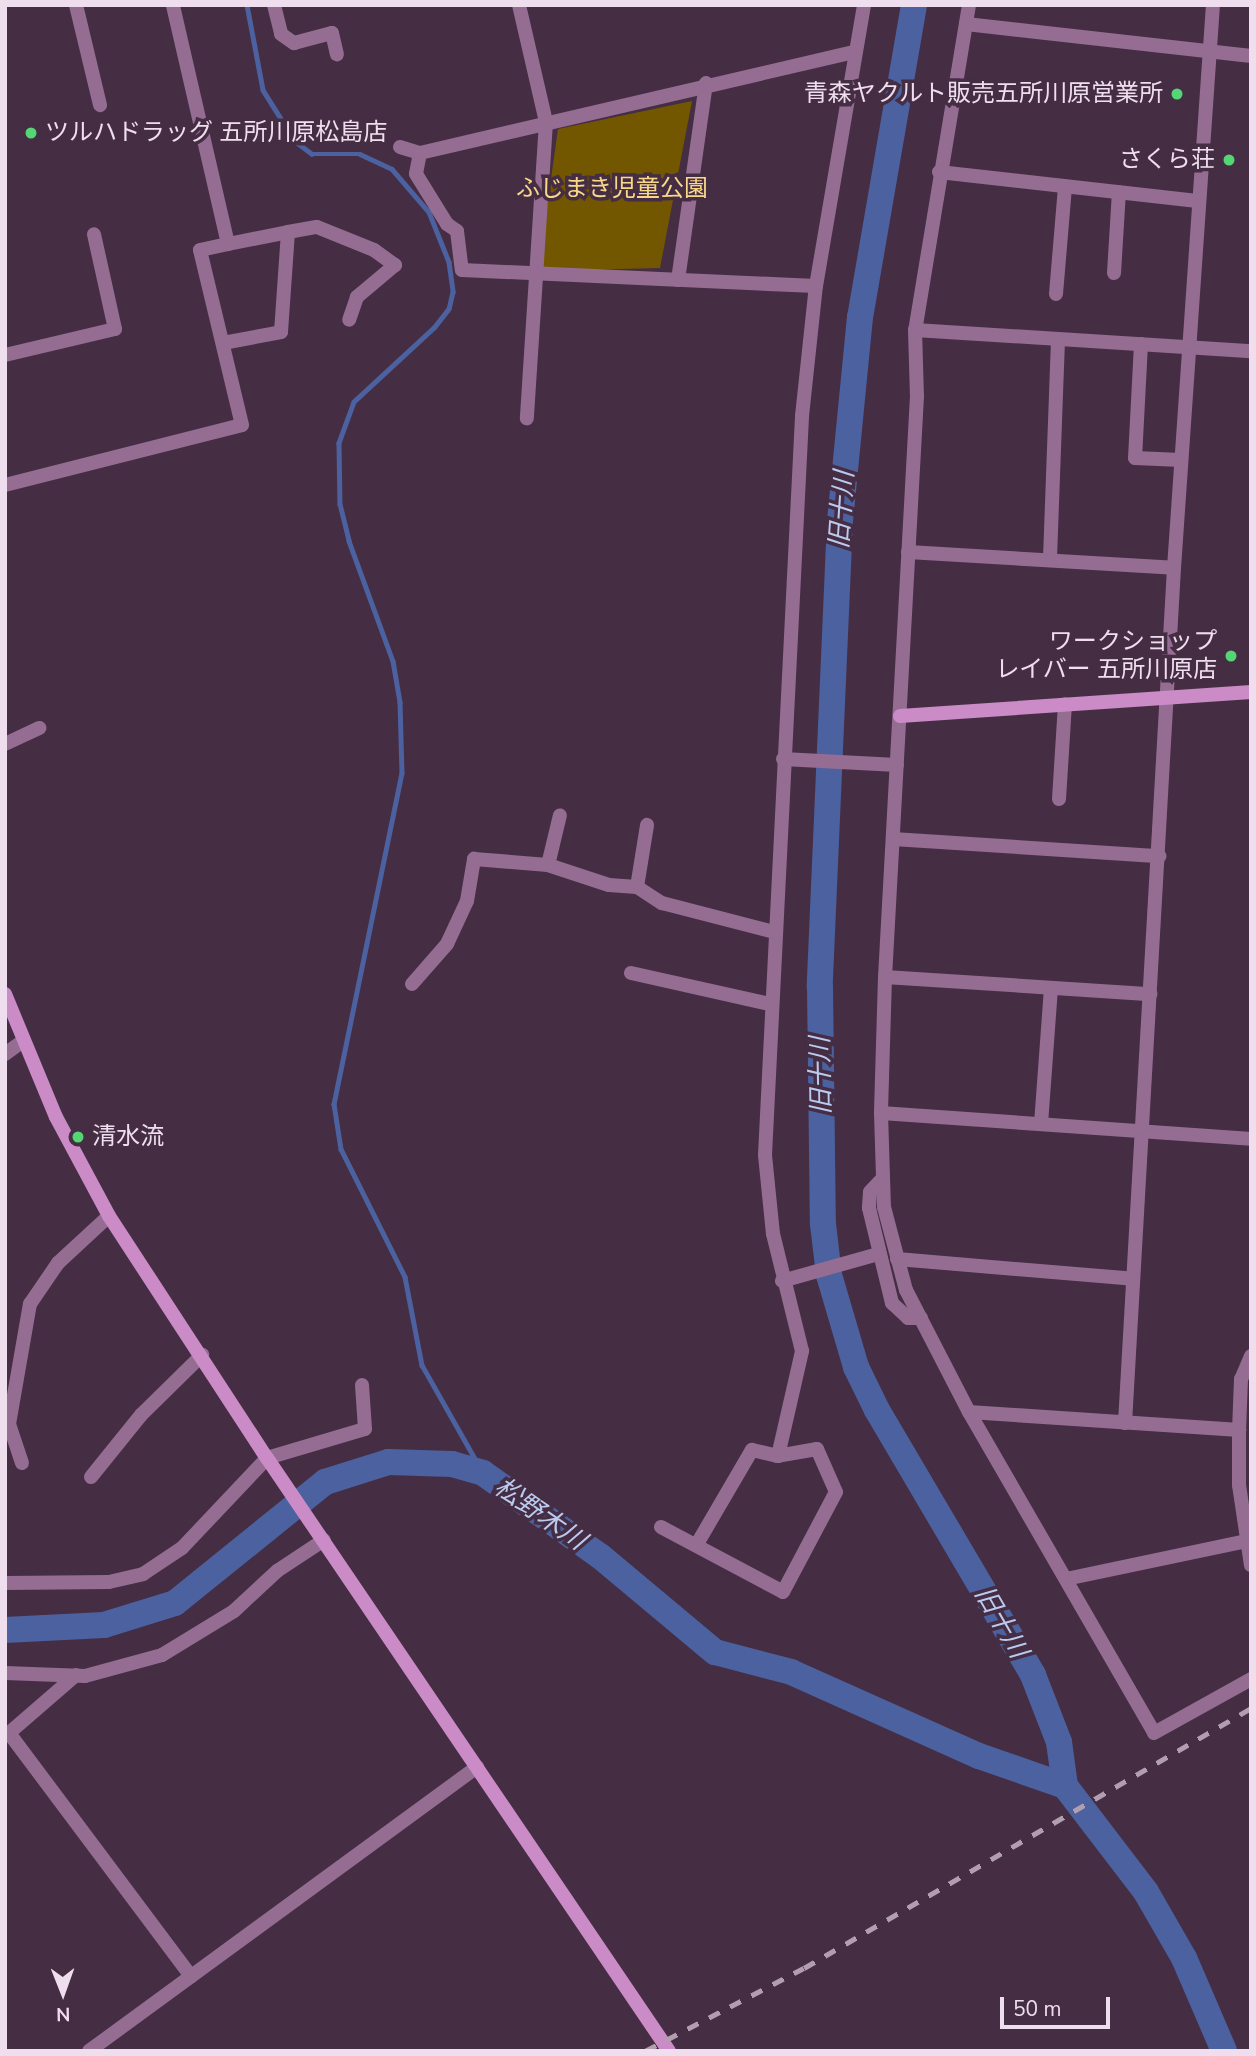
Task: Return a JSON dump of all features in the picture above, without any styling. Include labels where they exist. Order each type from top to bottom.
[{"type":"street","points":[[76,5],[100,105]]},
{"type":"street","points":[[173,5],[228,244]]},
{"type":"street","points":[[274,5],[281,34],[294,43],[332,33],[337,54]]},
{"type":"street","points":[[520,5],[546,122],[527,418]]},
{"type":"street","points":[[778,1456],[802,1351],[785,1280],[765,1155],[770,1004],[787,759],[802,416],[816,286],[864,5]]},
{"type":"street","points":[[969,5],[939,172],[915,330],[916,396],[885,977],[881,1113],[883,1178],[897,1259],[921,1318],[969,1412],[1154,1732],[1251,1679]]},
{"type":"street","points":[[1125,1423],[1174,568],[1213,5]]},
{"type":"street","points":[[965,24],[1251,56]]},
{"type":"street","points":[[400,146],[420,153],[706,83],[854,52]]},
{"type":"street","points":[[678,279],[706,83]]},
{"type":"street","points":[[420,153],[416,174],[447,224],[457,231],[462,270],[538,271],[816,286]]},
{"type":"street","points":[[939,172],[1198,201]]},
{"type":"street","points":[[1056,294],[1065,186]]},
{"type":"street","points":[[1114,273],[1119,192]]},
{"type":"street","points":[[5,485],[242,425],[200,250],[317,227],[374,250],[396,265],[357,297],[349,320]]},
{"type":"street","points":[[223,343],[281,332],[288,232]]},
{"type":"street","points":[[5,355],[115,329],[94,234]]},
{"type":"street","points":[[915,330],[1251,351]]},
{"type":"street","points":[[1050,558],[1058,339]]},
{"type":"street","points":[[1141,344],[1135,458],[1181,460]]},
{"type":"street","points":[[908,552],[1050,558],[1174,568]]},
{"type":"street","points":[[900,716],[1251,692]]},
{"type":"street","points":[[1059,799],[1065,704]]},
{"type":"street","points":[[5,744],[40,728]]},
{"type":"street","points":[[787,759],[897,765]]},
{"type":"street","points":[[548,865],[560,815]]},
{"type":"street","points":[[637,887],[646,825]]},
{"type":"street","points":[[893,839],[1159,856]]},
{"type":"street","points":[[412,984],[447,944],[467,901],[474,859],[548,865],[609,885],[637,887],[662,903],[774,932]]},
{"type":"street","points":[[631,973],[770,1004]]},
{"type":"street","points":[[885,977],[1150,994]]},
{"type":"street","points":[[1041,1124],[1051,988]]},
{"type":"street","points":[[5,994],[56,1117],[109,1216],[270,1462],[669,2051]]},
{"type":"street","points":[[5,1054],[23,1041]]},
{"type":"street","points":[[881,1113],[1251,1139]]},
{"type":"street","points":[[883,1178],[870,1192],[869,1208],[876,1254],[892,1303],[908,1318],[921,1318]]},
{"type":"street","points":[[22,1463],[9,1424],[30,1304],[58,1263],[109,1216]]},
{"type":"street","points":[[785,1280],[876,1254]]},
{"type":"street","points":[[897,1259],[1133,1279]]},
{"type":"street","points":[[91,1477],[141,1415],[202,1355]]},
{"type":"street","points":[[1251,1356],[1241,1378],[1239,1430],[1246,1541],[1251,1565]]},
{"type":"street","points":[[5,1583],[110,1582],[143,1574],[182,1548],[270,1462],[365,1429],[362,1385]]},
{"type":"street","points":[[969,1412],[1239,1430]]},
{"type":"street","points":[[661,1527],[783,1592],[836,1492],[817,1449],[778,1456],[752,1450],[696,1544]]},
{"type":"street","points":[[5,1673],[76,1675],[127,1667],[189,1641],[321,1536]]},
{"type":"street","points":[[1066,1579],[1246,1541]]},
{"type":"street","points":[[76,1675],[9,1733],[191,1976]]},
{"type":"street","points":[[89,2051],[477,1767]]},
{"type":"green space","name":"ふじまき児童公園","points":[[692,101],[660,268],[538,271],[558,129]]},
{"type":"waterway","points":[[247,5],[263,90],[295,141],[312,154],[360,154],[392,169],[429,212],[449,262],[453,292],[449,309],[435,327],[354,402],[339,443],[340,504],[349,541],[393,661],[400,702],[402,773],[334,1104],[341,1149],[405,1277],[422,1365],[483,1473]]},
{"type":"waterway","name":"旧十川","points":[[914,5],[860,317],[840,520],[820,987],[823,1224],[829,1275],[856,1367],[877,1410],[1033,1675],[1059,1742],[1065,1786],[1146,1892],[1184,1958],[1224,2051]]},
{"type":"waterway","name":"松野木川","points":[[5,1630],[104,1625],[175,1603],[325,1482],[388,1462],[452,1464],[483,1473],[600,1556],[715,1652],[791,1672],[979,1756],[1065,1786]]},
{"type":"railway","points":[[645,2051],[804,1968],[1251,1708]]},
{"type":"place","name":"青森ヤクルト販売五所川原営業所","points":[[1177,94]]},
{"type":"place","name":"ツルハドラッグ 五所川原松島店","points":[[31,133]]},
{"type":"place","name":"さくら荘","points":[[1229,160]]},
{"type":"place","name":"ワークショップ レイバー 五所川原店","points":[[1231,656]]},
{"type":"place","name":"清水流","points":[[78,1137]]}]
